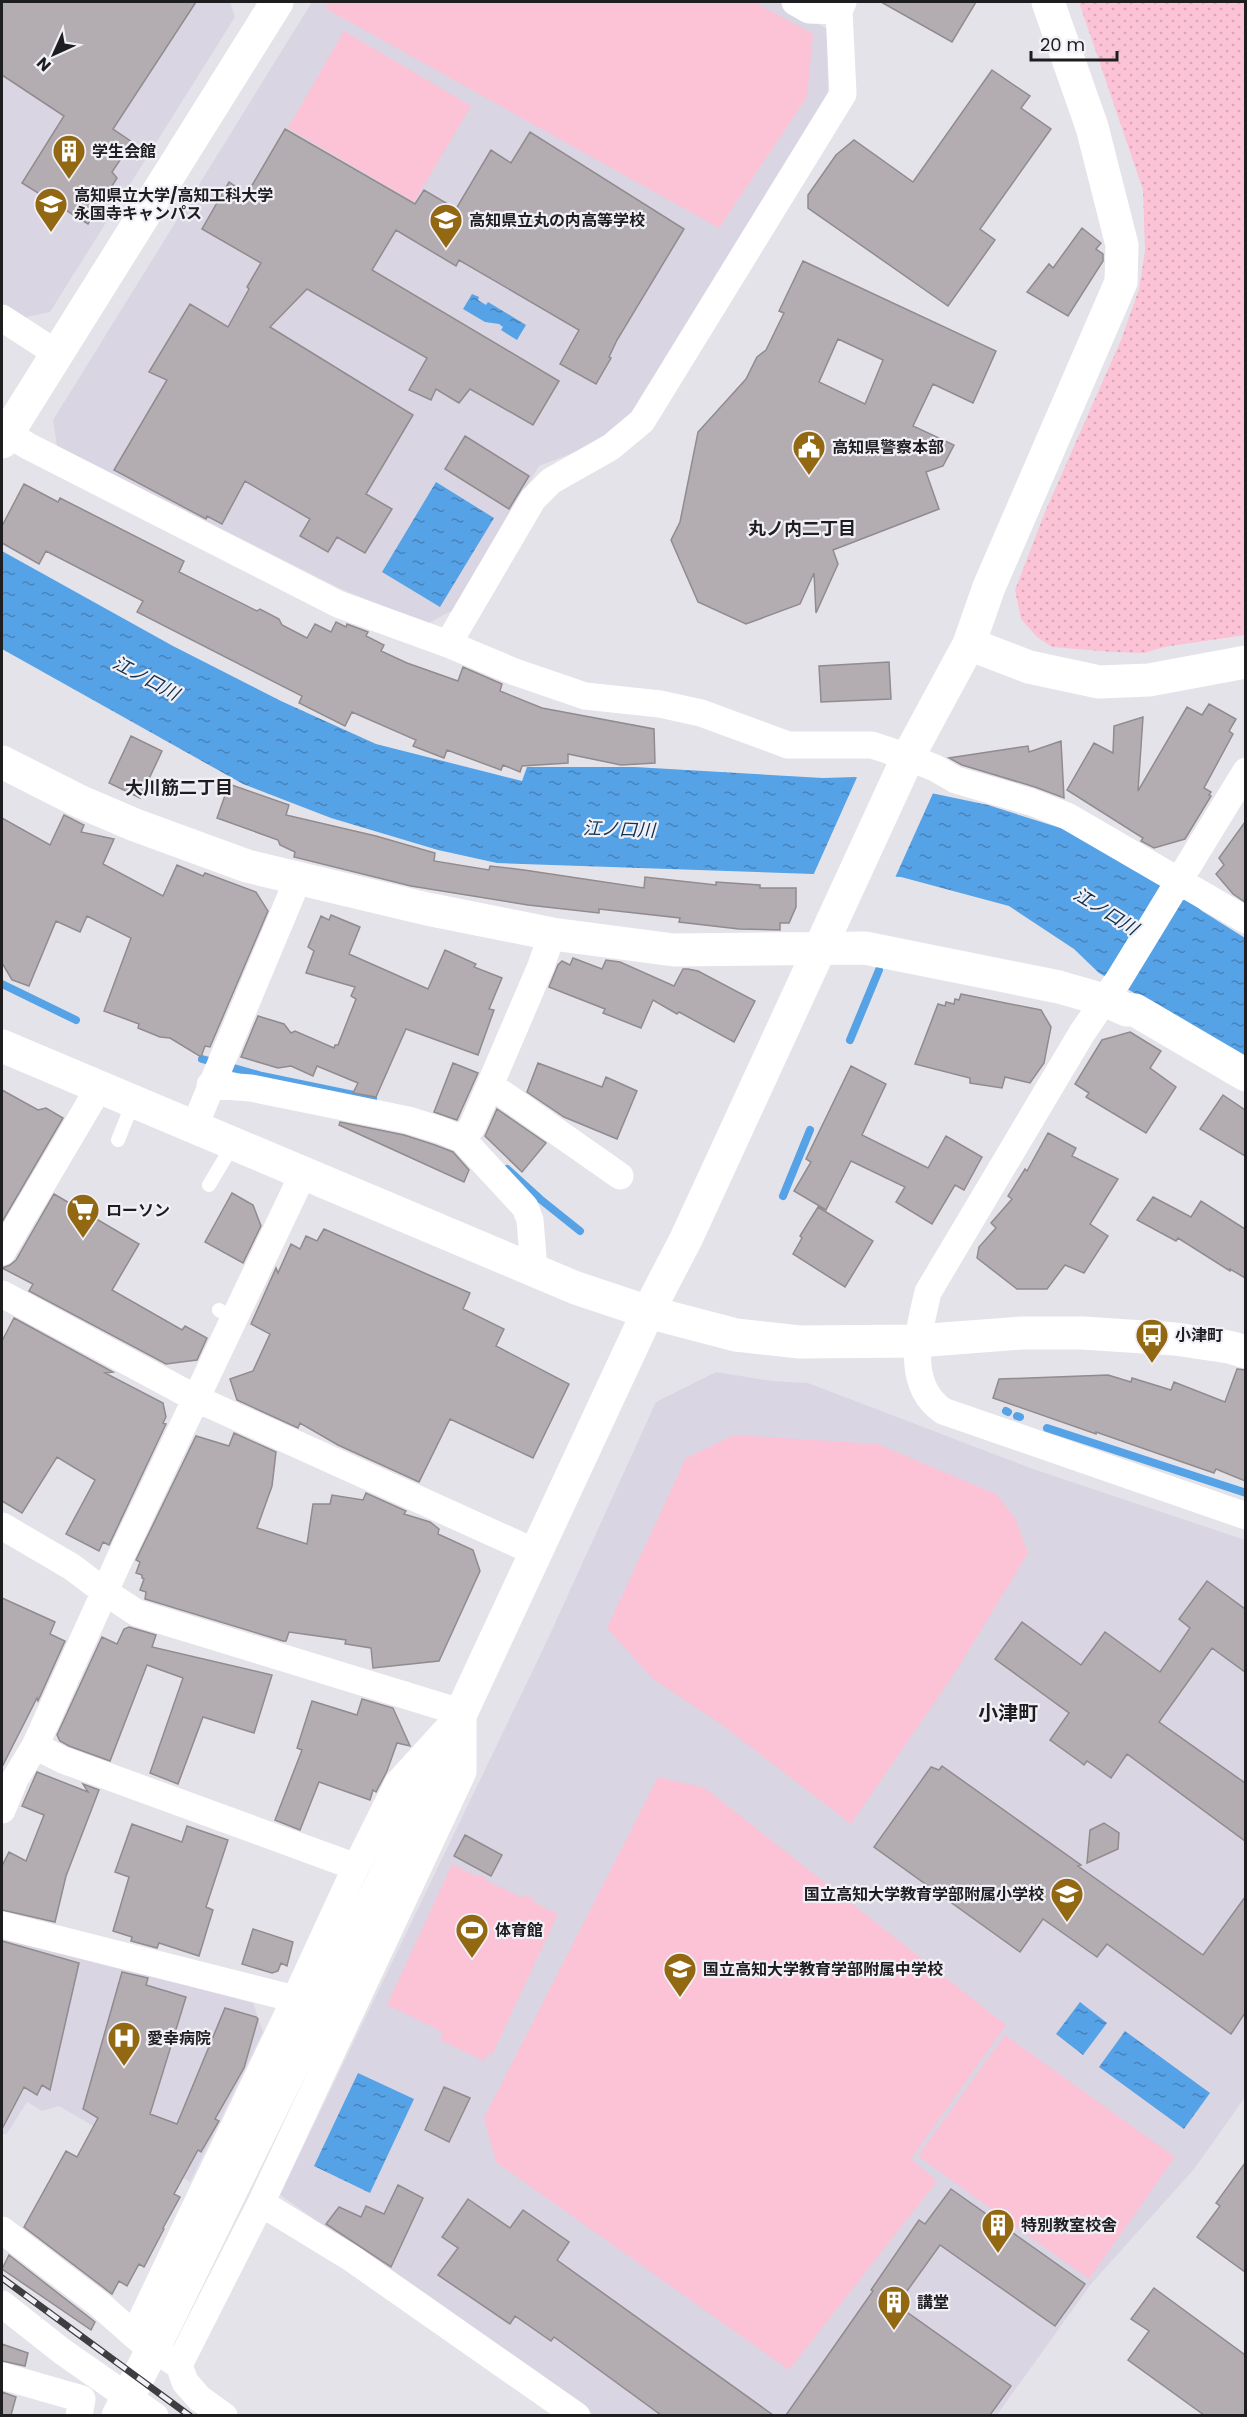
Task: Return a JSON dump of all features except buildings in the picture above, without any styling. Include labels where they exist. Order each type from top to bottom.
[{"type":"street","points":[[277,2],[4,437],[28,446],[338,604],[448,644],[515,672],[585,696],[660,704],[701,713],[788,745],[873,746],[904,767],[935,768],[956,780],[1031,802],[1067,816],[1176,884],[1245,920]]},
{"type":"street","points":[[448,644],[533,499],[551,481],[611,447],[642,421],[843,94],[841,6],[809,10],[795,2]]},
{"type":"street","points":[[118,2415],[164,2329],[380,1887],[648,1312],[686,1239],[904,767],[969,644],[989,587],[1121,282],[1122,245],[1092,126],[1048,2]]},
{"type":"street","points":[[2,318],[56,353]]},
{"type":"street","points":[[969,644],[1029,667],[1099,682],[1149,680],[1245,662]]},
{"type":"street","points":[[2,762],[81,802],[135,825],[247,866],[552,934],[674,950],[865,948],[1059,987],[1110,992],[1127,1010],[1135,1010],[1245,1075]]},
{"type":"street","points":[[1245,771],[1110,992],[1082,1032],[928,1292],[917,1341],[921,1382],[931,1403],[943,1411],[1245,1516]]},
{"type":"street","points":[[195,1125],[298,879]]},
{"type":"street","points":[[467,1133],[541,966],[552,934]]},
{"type":"street","points":[[2,1046],[195,1125],[303,1174],[576,1288],[648,1312],[736,1335],[800,1342],[917,1341],[1022,1333],[1082,1333],[1174,1339],[1229,1347],[1245,1352]]},
{"type":"street","points":[[216,1073],[251,1088],[408,1120],[441,1130],[467,1133],[525,1207],[530,1220],[534,1270]]},
{"type":"street","points":[[490,1085],[620,1176]]},
{"type":"street","points":[[2,1252],[100,1086]]},
{"type":"street","points":[[2,1810],[8,1776],[35,1746],[197,1399],[227,1315],[303,1174]]},
{"type":"street","points":[[2,1294],[197,1399],[537,1553]]},
{"type":"street","points":[[2,1526],[72,1567],[137,1613],[463,1713]]},
{"type":"street","points":[[138,2338],[356,1866],[398,1782],[463,1713]]},
{"type":"street","points":[[176,2363],[261,2203],[463,1772],[463,1713]]},
{"type":"street","points":[[35,1746],[63,1760],[356,1866]]},
{"type":"street","points":[[2,1925],[295,1999]]},
{"type":"street","points":[[261,2203],[351,2258],[577,2415]]},
{"type":"street","points":[[2,2230],[99,2304],[138,2338],[176,2363],[185,2382],[199,2398],[224,2415]]},
{"type":"street","points":[[2,2304],[63,2352],[155,2415]]},
{"type":"street","points":[[2,2376],[82,2399],[79,2415]]},
{"type":"lane","points":[[118,1140],[134,1100]]},
{"type":"lane","points":[[209,1185],[234,1143]]},
{"type":"shaded area","name":"高知県立大学/高知工科大学 永国寺キャンパス","points":[[2,2],[230,2],[235,17],[50,312],[18,319],[2,308]]},
{"type":"shaded area","name":"高知県立丸の内高等学校","points":[[312,2],[780,2],[827,29],[828,94],[639,405],[606,436],[583,449],[539,466],[453,610],[427,624],[341,589],[57,446],[53,420]]},
{"type":"shaded area","points":[[329,2],[754,2],[813,34],[807,97],[719,228],[325,8]]},
{"type":"shaded area","points":[[1079,2],[1245,2],[1245,635],[1164,647],[1144,653],[1113,652],[1052,647],[1037,637],[1021,619],[1015,590],[1045,512],[1121,340],[1139,289],[1145,251],[1143,190]]},
{"type":"shaded area","points":[[344,31],[471,106],[414,202],[288,128]]},
{"type":"shaded area","points":[[716,1372],[772,1381],[808,1383],[1033,1469],[1245,1540],[1245,2097],[1195,2168],[1091,2284],[997,2415],[594,2415],[280,2195],[545,1645],[656,1402]]},
{"type":"shaded area","points":[[734,1435],[877,1444],[996,1494],[1015,1518],[1028,1553],[958,1668],[851,1824],[718,1722],[653,1679],[607,1628],[686,1458]]},
{"type":"shaded area","points":[[658,1777],[705,1788],[1006,2025],[911,2159],[937,2181],[789,2370],[496,2162],[484,2118]]},
{"type":"shaded area","name":"体育館","points":[[452,1864],[476,1876],[477,1874],[485,1877],[485,1880],[523,1898],[525,1895],[533,1898],[533,1902],[558,1914],[492,2055],[488,2053],[484,2061],[440,2040],[443,2032],[387,2005]]},
{"type":"shaded area","name":"愛幸病院","points":[[2,1936],[253,2003],[263,2032],[190,2182],[59,2106],[42,2111],[27,2102],[6,2135],[2,2133]]},
{"type":"shaded area","points":[[1005,2035],[1175,2157],[1089,2279],[918,2156]]},
{"type":"water","points":[[472,294],[479,297],[478,300],[486,305],[488,302],[526,325],[517,340],[501,330],[503,327],[499,324],[485,322],[463,309]]},
{"type":"water","points":[[436,482],[494,518],[440,607],[382,572]]},
{"type":"water","name":"江ノ口川","points":[[2,551],[173,646],[281,701],[376,744],[522,781],[527,767],[635,767],[823,778],[855,777],[988,805],[1073,832],[1191,902],[1245,938],[1245,1056],[1099,973],[1074,949],[1009,906],[901,877],[497,863],[438,850],[331,818],[243,784],[2,649]]},
{"type":"water","points":[[1080,2002],[1107,2023],[1083,2055],[1056,2034]]},
{"type":"water","points":[[1125,2031],[1210,2093],[1184,2129],[1099,2067]]},
{"type":"water","points":[[358,2073],[414,2099],[370,2193],[314,2166]]},
{"type":"pier","points":[[858,775],[934,791],[894,880],[812,878]]},
{"type":"waterway","points":[[850,1040],[879,970]]},
{"type":"waterway","points":[[2,984],[76,1020]]},
{"type":"waterway","points":[[202,1059],[262,1076],[373,1099]]},
{"type":"waterway","points":[[783,1196],[810,1130]]},
{"type":"waterway","points":[[507,1169],[580,1231]]},
{"type":"waterway","points":[[1047,1428],[1246,1493]]},
{"type":"railway","points":[[2,2278],[190,2416]]},
{"type":"place","name":"学生会館","points":[[69,180]]},
{"type":"place","name":"高知県立大学/高知工科大学 永国寺キャンパス","points":[[51,233]]},
{"type":"place","name":"高知県立丸の内高等学校","points":[[446,249]]},
{"type":"place","name":"高知県警察本部","points":[[809,476]]},
{"type":"place","name":"ローソン","points":[[83,1239]]},
{"type":"place","name":"小津町","points":[[1152,1364]]},
{"type":"place","name":"国立高知大学教育学部附属小学校","points":[[1067,1923]]},
{"type":"place","name":"体育館","points":[[472,1959]]},
{"type":"place","name":"国立高知大学教育学部附属中学校","points":[[680,1998]]},
{"type":"place","name":"愛幸病院","points":[[124,2067]]},
{"type":"place","name":"特別教室校舎","points":[[998,2254]]},
{"type":"place","name":"講堂","points":[[894,2331]]},
{"type":"district","name":"丸ノ内二丁目","points":[[802,528]]},
{"type":"district","name":"大川筋二丁目","points":[[179,787]]},
{"type":"district","name":"小津町","points":[[1008,1713]]}]
